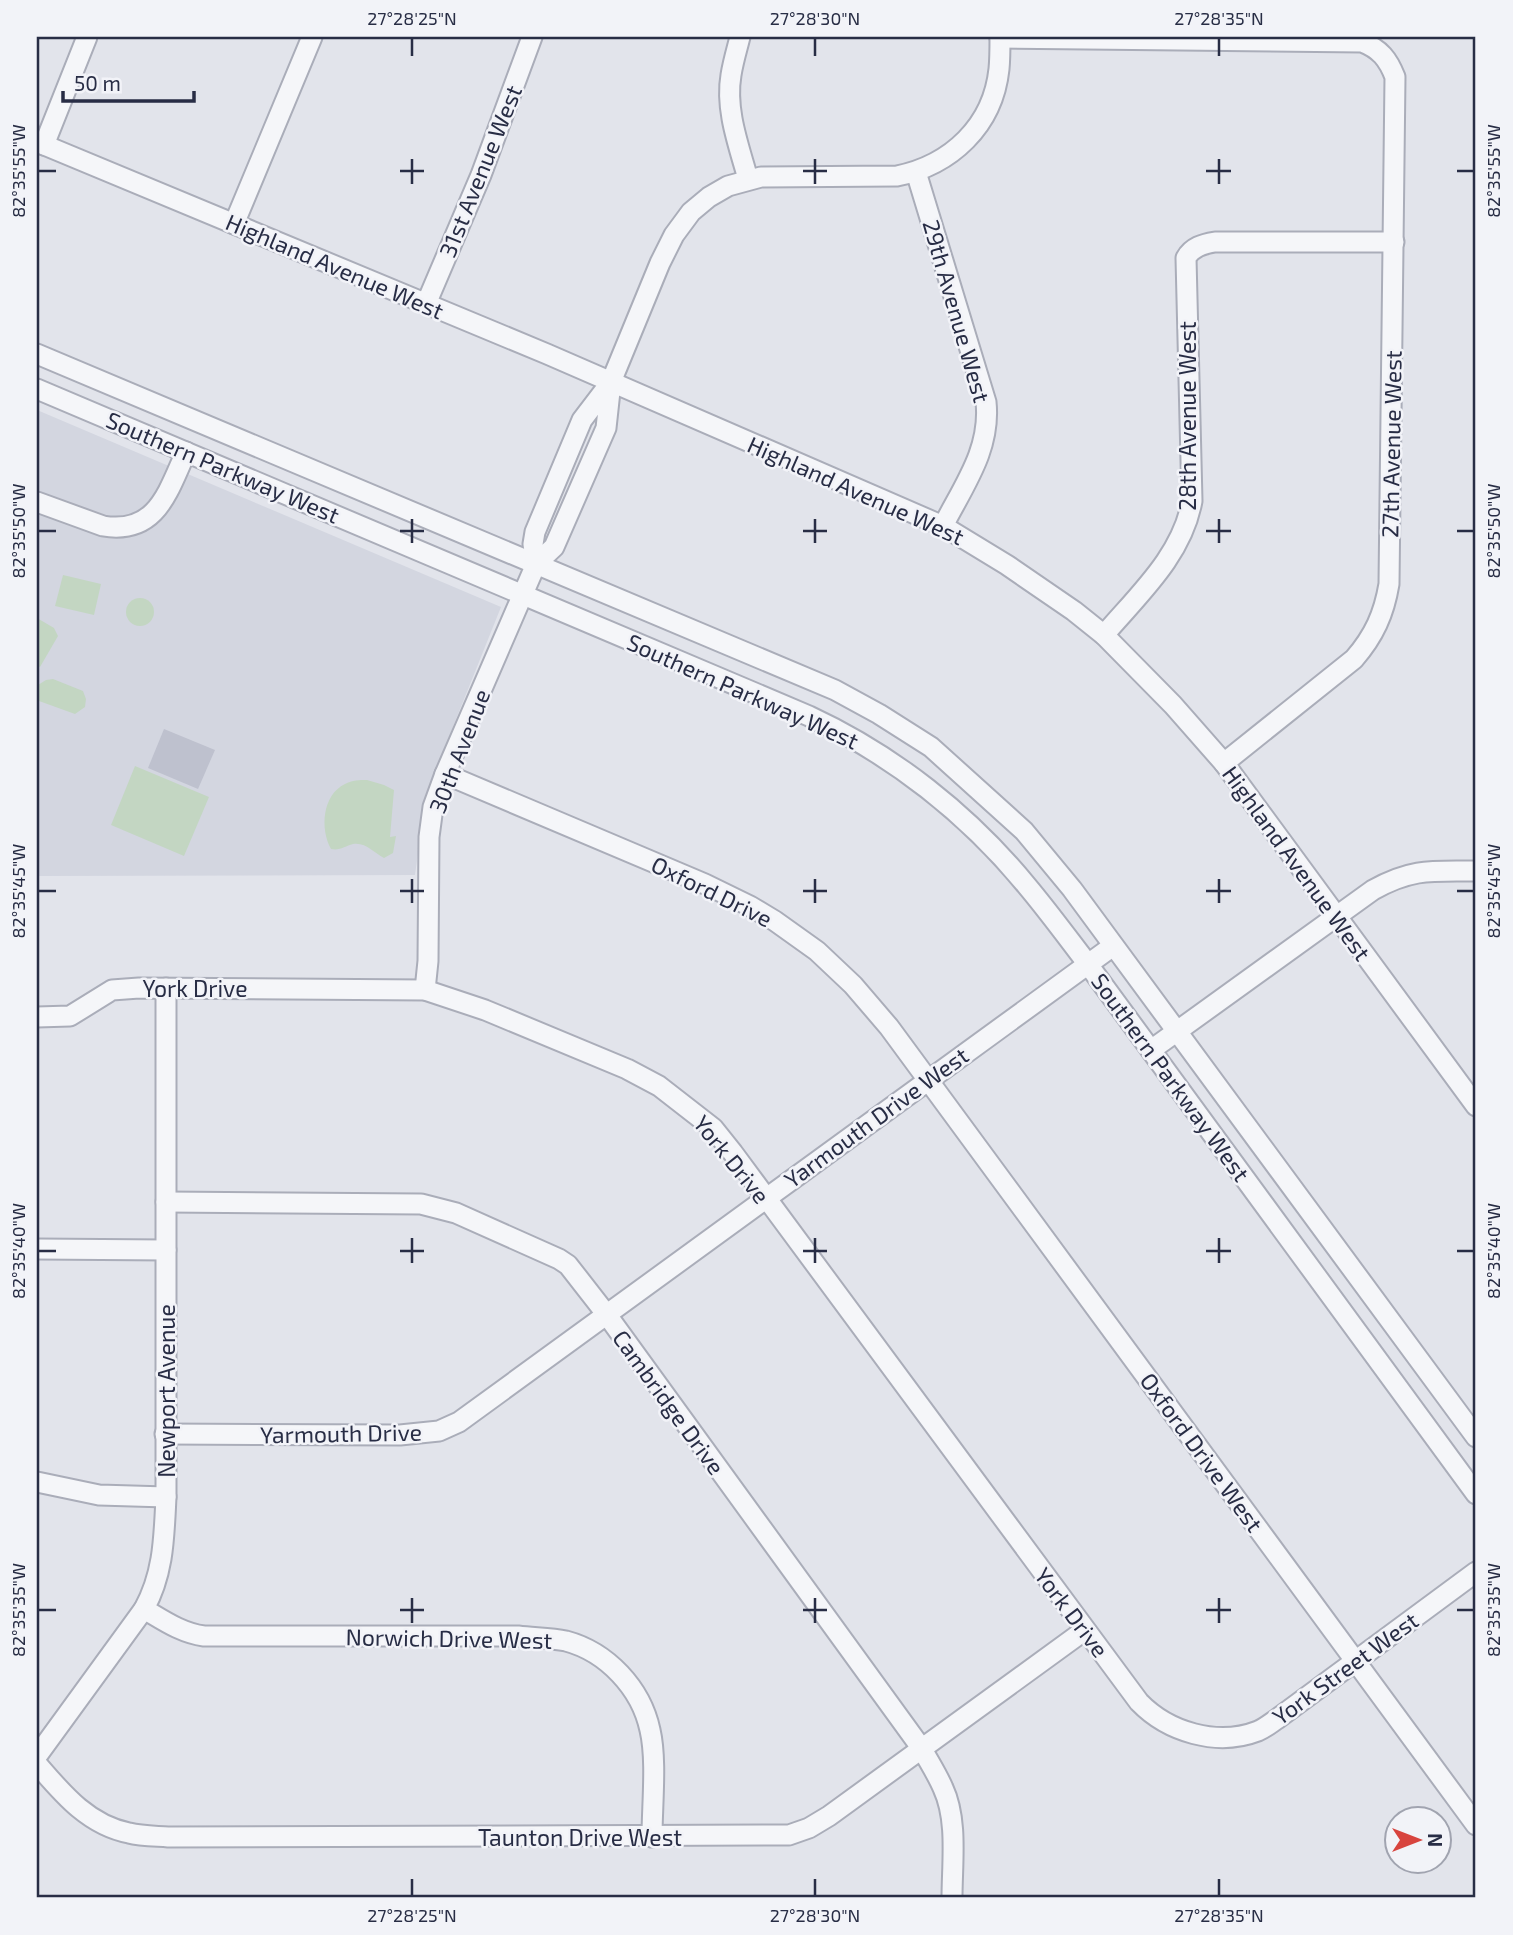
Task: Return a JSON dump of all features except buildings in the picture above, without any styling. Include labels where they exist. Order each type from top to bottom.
[{"type":"street","points":[[40,143],[87,37]]},
{"type":"street","points":[[234,224],[312,37]]},
{"type":"street","name":"31st Avenue West","points":[[426,303],[481,175],[532,37]]},
{"type":"street","points":[[740,37],[730,77],[730,98],[732,121],[748,179]]},
{"type":"street","points":[[536,564],[533,544],[535,532],[582,420],[611,382],[660,263],[674,235],[691,212],[728,186],[748,179],[771,176],[888,176],[916,172],[936,164],[967,139],[983,117],[998,77],[1000,38]]},
{"type":"street","name":"27th Avenue West","points":[[1000,38],[1362,42],[1384,55],[1395,77],[1389,584],[1386,605],[1379,625],[1354,659],[1224,763]]},
{"type":"street","name":"Highland Avenue West","points":[[40,143],[426,303],[943,526],[1007,565],[1104,635],[1224,763],[1476,1106]]},
{"type":"street","name":"29th Avenue West","points":[[916,172],[986,402],[988,419],[983,446],[943,526]]},
{"type":"street","name":"28th Avenue West","points":[[1104,635],[1171,555],[1182,536],[1189,515],[1192,501],[1186,258],[1189,253],[1203,244],[1215,242],[1394,242]]},
{"type":"street","name":"Southern Parkway West","points":[[37,354],[835,690],[931,747],[1024,831],[1072,889],[1476,1437]]},
{"type":"street","name":"Southern Parkway West","points":[[37,389],[523,593],[830,726],[850,735],[894,763],[955,812],[1026,885],[1087,963],[1476,1494]]},
{"type":"street","points":[[40,504],[103,526],[113,528],[134,524],[153,514],[160,506],[186,452]]},
{"type":"street","name":"30th Avenue","points":[[425,990],[428,961],[429,837],[433,807],[536,564]]},
{"type":"street","name":"Oxford Drive","points":[[445,774],[705,884],[775,921],[817,951],[853,985],[928,1079]]},
{"type":"street","points":[[1151,1050],[1373,890],[1410,873],[1476,871]]},
{"type":"street","name":"Yarmouth Drive West","points":[[607,1315],[1113,946]]},
{"type":"street","name":"Newport Avenue","points":[[37,1756],[144,1609],[153,1592],[162,1560],[166,1497],[166,988]]},
{"type":"street","name":"York Drive","points":[[37,1017],[70,1016],[112,990],[425,990],[485,1010],[627,1069],[659,1086],[713,1128],[1147,1711],[1171,1726],[1204,1736]]},
{"type":"street","name":"Oxford Drive West","points":[[928,1079],[1476,1825]]},
{"type":"street","name":"Cambridge Drive","points":[[166,1202],[398,1203],[441,1208],[531,1245],[568,1265],[922,1749],[944,1788],[949,1807],[952,1898]]},
{"type":"street","points":[[37,1249],[166,1250]]},
{"type":"street","name":"Yarmouth Drive","points":[[165,1434],[400,1435],[439,1431],[481,1408],[607,1315]]},
{"type":"street","points":[[37,1482],[99,1495],[166,1497]]},
{"type":"street","name":"York Street West","points":[[1204,1736],[1233,1737],[1258,1731],[1476,1572]]},
{"type":"street","name":"Norwich Drive West","points":[[144,1609],[177,1629],[204,1636],[517,1636],[564,1641],[585,1648],[604,1659],[621,1674],[636,1694],[646,1715],[652,1741],[652,1837]]},
{"type":"street","name":"Taunton Drive West","points":[[37,1764],[75,1806],[107,1827],[130,1834],[168,1837],[789,1835],[809,1828],[829,1816],[1085,1630]]},
{"type":"shaded area","points":[[37,410],[501,607],[426,794],[415,875],[37,876]]},
{"type":"green space","points":[[63,575],[101,584],[94,615],[55,606]]},
{"type":"green space","points":[[140,598],[150,602],[154,612],[150,622],[140,626],[130,622],[126,612],[130,602]]},
{"type":"green space","points":[[37,618],[54,628],[58,636],[40,667],[37,665]]},
{"type":"green space","points":[[53,679],[83,691],[85,707],[75,714],[39,701],[38,685]]},
{"type":"green space","points":[[135,766],[209,797],[184,856],[111,825]]},
{"type":"green space","points":[[356,780],[367,780],[394,790],[390,837],[396,836],[393,853],[384,858],[358,844],[331,849],[325,832],[325,813],[337,789]]}]
